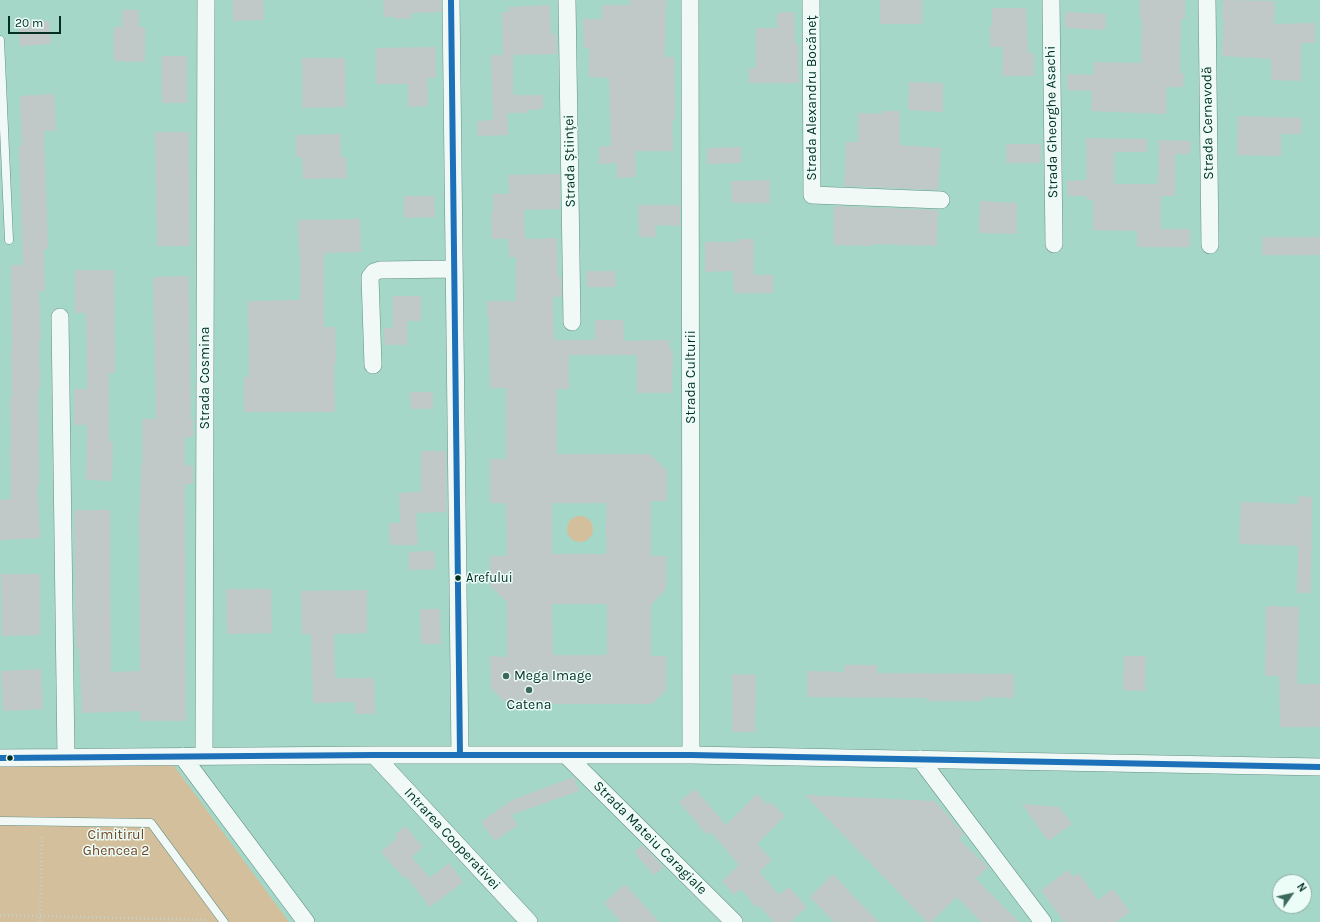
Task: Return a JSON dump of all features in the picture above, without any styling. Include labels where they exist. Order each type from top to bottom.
[{"type":"street","name":"Strada Cosmina","points":[[204,756],[206,0]]},
{"type":"street","points":[[451,0],[460,755]]},
{"type":"street","name":"Strada Științei","points":[[567,0],[572,322]]},
{"type":"street","name":"Strada Culturii","points":[[690,0],[692,755]]},
{"type":"street","name":"Strada Alexandru Bocăneț","points":[[811,0],[812,195],[941,200]]},
{"type":"street","name":"Strada Gheorghe Asachi","points":[[1051,0],[1054,244]]},
{"type":"street","name":"Strada Cernavodă","points":[[1207,0],[1210,245]]},
{"type":"street","points":[[373,365],[370,277],[374,272],[380,270],[454,268]]},
{"type":"street","points":[[60,317],[66,758]]},
{"type":"street","points":[[0,758],[374,755],[692,755],[1320,767]]},
{"type":"street","name":"Intrarea Cooperativei","points":[[374,755],[529,922]]},
{"type":"street","name":"Strada Mateiu Caragiale","points":[[566,755],[734,922]]},
{"type":"street","points":[[182,756],[306,922]]},
{"type":"street","points":[[920,759],[1043,922]]},
{"type":"lane","points":[[0,40],[9,240]]},
{"type":"lane","points":[[0,822],[151,823],[224,922]]},
{"type":"path","points":[[40,922],[42,832]]},
{"type":"path","points":[[205,914],[210,921]]},
{"type":"path","points":[[0,915],[210,921]]},
{"type":"green space","points":[[580,516],[589,520],[593,529],[589,538],[580,542],[571,538],[567,529],[571,520]]},
{"type":"green space","name":"Cimitirul Ghencea 2","points":[[172,763],[289,922],[0,922],[0,765]]},
{"type":"building","points":[[233,0],[263,0],[264,20],[233,21]]},
{"type":"building","points":[[383,0],[441,0],[441,12],[411,13],[412,18],[395,19],[395,17],[384,17]]},
{"type":"building","points":[[630,0],[666,0],[665,57],[674,57],[675,120],[672,120],[673,151],[635,151],[636,177],[617,178],[617,163],[599,164],[599,147],[611,146],[609,78],[589,77],[589,48],[584,48],[583,19],[602,19],[602,5],[630,5]]},
{"type":"building","points":[[880,0],[922,0],[922,24],[880,24]]},
{"type":"building","points":[[1140,0],[1185,0],[1185,19],[1181,19],[1180,73],[1184,73],[1183,87],[1166,87],[1166,114],[1091,111],[1092,91],[1067,90],[1067,74],[1093,75],[1094,62],[1141,63],[1142,18],[1140,18]]},
{"type":"building","points":[[1223,0],[1275,1],[1274,24],[1315,23],[1315,43],[1301,43],[1301,81],[1271,80],[1271,59],[1222,56],[1224,18],[1222,18]]},
{"type":"building","points":[[550,5],[551,34],[556,34],[557,54],[513,55],[513,95],[543,95],[543,109],[528,110],[528,113],[507,113],[508,135],[478,136],[477,121],[493,120],[491,55],[503,55],[502,12],[509,12],[508,7]]},
{"type":"building","points":[[992,8],[1026,8],[1028,53],[1034,53],[1034,76],[1002,76],[1003,47],[990,47]]},
{"type":"building","points":[[122,10],[139,10],[139,27],[145,27],[145,62],[114,61],[114,27],[122,27]]},
{"type":"building","points":[[794,12],[795,44],[798,44],[799,83],[749,83],[749,68],[756,68],[756,28],[777,28],[777,13]]},
{"type":"building","points":[[1065,12],[1106,14],[1105,30],[1065,28]]},
{"type":"building","points":[[49,21],[51,44],[20,46],[19,22]]},
{"type":"building","points":[[436,47],[436,78],[427,78],[428,106],[408,107],[408,84],[376,84],[376,48]]},
{"type":"building","points":[[162,56],[187,56],[187,103],[162,103]]},
{"type":"building","points":[[302,58],[345,58],[346,107],[302,108]]},
{"type":"building","points":[[909,82],[943,83],[943,112],[908,110]]},
{"type":"building","points":[[54,94],[56,131],[44,131],[48,249],[44,249],[45,291],[39,291],[41,339],[39,339],[40,388],[38,388],[39,486],[37,486],[40,538],[0,540],[0,500],[11,499],[11,265],[23,265],[19,146],[22,146],[20,96]]},
{"type":"building","points":[[882,111],[900,111],[900,145],[941,148],[938,190],[844,186],[846,142],[858,142],[858,113],[882,114]]},
{"type":"building","points":[[1238,116],[1302,118],[1301,134],[1281,134],[1281,156],[1237,155]]},
{"type":"building","points":[[155,132],[189,132],[190,246],[157,246]]},
{"type":"building","points":[[340,134],[341,157],[346,157],[347,178],[303,179],[302,157],[296,157],[296,135]]},
{"type":"building","points":[[1086,138],[1147,139],[1147,152],[1114,152],[1114,184],[1158,184],[1159,140],[1191,141],[1190,154],[1175,154],[1175,196],[1161,196],[1161,229],[1190,229],[1190,247],[1137,247],[1137,231],[1093,230],[1093,200],[1087,200],[1087,196],[1068,196],[1067,181],[1086,180]]},
{"type":"building","points":[[1006,144],[1041,144],[1041,163],[1006,163]]},
{"type":"building","points":[[741,147],[741,163],[707,164],[707,148]]},
{"type":"building","points":[[560,174],[560,209],[524,210],[525,239],[557,238],[558,277],[561,277],[562,297],[553,297],[554,340],[595,340],[595,320],[623,320],[624,341],[669,340],[670,349],[673,350],[672,393],[637,393],[637,355],[569,355],[569,389],[557,389],[557,454],[650,454],[667,471],[667,501],[651,501],[651,556],[666,556],[666,589],[651,605],[651,656],[666,656],[666,690],[652,704],[507,704],[491,688],[490,656],[507,657],[507,602],[490,586],[490,556],[507,556],[506,503],[490,503],[490,459],[506,459],[506,388],[490,388],[489,315],[487,315],[487,301],[516,301],[516,257],[509,257],[508,239],[492,239],[491,212],[493,212],[493,194],[509,194],[508,175]],"holes":[[[552,503],[606,503],[606,554],[552,554]],[[552,604],[607,604],[607,655],[553,655]]]},
{"type":"building","points":[[770,180],[770,203],[732,203],[731,181]]},
{"type":"building","points":[[404,196],[434,196],[435,217],[404,218]]},
{"type":"building","points":[[980,201],[1017,203],[1017,234],[979,233]]},
{"type":"building","points":[[638,205],[680,205],[680,226],[655,225],[656,237],[639,237]]},
{"type":"building","points":[[834,206],[938,210],[937,246],[873,244],[873,246],[834,245]]},
{"type":"building","points":[[360,219],[361,252],[324,253],[324,327],[335,327],[335,412],[244,412],[244,377],[249,377],[248,301],[300,300],[298,220]]},
{"type":"building","points":[[1262,237],[1320,237],[1320,255],[1262,255]]},
{"type":"building","points":[[738,239],[754,239],[754,275],[773,275],[773,293],[734,293],[733,271],[705,272],[705,242],[738,242]]},
{"type":"building","points":[[75,270],[114,270],[115,373],[109,373],[109,441],[113,441],[112,481],[86,480],[87,425],[74,425],[74,389],[87,389],[86,313],[75,313]]},
{"type":"building","points":[[586,271],[615,271],[616,287],[587,287]]},
{"type":"building","points":[[189,276],[191,419],[193,419],[193,437],[185,437],[185,465],[193,466],[193,484],[185,484],[186,721],[140,721],[140,711],[82,713],[79,647],[76,648],[74,510],[110,510],[111,672],[140,671],[139,510],[141,465],[142,466],[142,419],[156,419],[153,277]]},
{"type":"building","points":[[393,296],[421,296],[421,321],[407,321],[407,345],[385,345],[384,328],[393,328]]},
{"type":"building","points":[[410,392],[433,392],[433,409],[411,409]]},
{"type":"building","points":[[421,451],[446,451],[446,512],[416,513],[418,545],[390,545],[389,523],[400,523],[399,493],[421,492]]},
{"type":"building","points":[[1298,496],[1312,497],[1311,593],[1297,593],[1298,546],[1239,544],[1241,502],[1298,504]]},
{"type":"building","points":[[434,551],[435,569],[409,570],[409,552]]},
{"type":"building","points":[[1,574],[40,574],[40,635],[2,636]]},
{"type":"building","points":[[226,589],[271,589],[272,633],[227,634]]},
{"type":"building","points":[[367,590],[367,633],[334,634],[335,678],[374,678],[375,714],[355,714],[355,702],[313,703],[311,634],[302,634],[301,591]]},
{"type":"building","points":[[1266,606],[1299,607],[1297,684],[1320,684],[1320,727],[1280,727],[1279,676],[1265,676]]},
{"type":"building","points":[[420,609],[440,609],[441,644],[421,644]]},
{"type":"building","points":[[1124,656],[1146,656],[1145,691],[1123,690]]},
{"type":"building","points":[[844,665],[877,665],[877,673],[1014,674],[1014,698],[983,697],[983,701],[927,701],[927,698],[807,697],[807,671],[844,672]]},
{"type":"building","points":[[41,669],[43,709],[3,711],[1,671]]},
{"type":"building","points":[[732,674],[756,675],[755,732],[732,732]]},
{"type":"building","points":[[574,777],[579,791],[511,815],[518,825],[495,841],[481,822],[512,800]]},
{"type":"building","points":[[695,789],[726,825],[757,794],[768,805],[771,802],[785,816],[757,844],[772,860],[759,872],[779,895],[789,887],[807,907],[790,922],[774,922],[759,905],[757,908],[741,889],[734,895],[722,881],[739,865],[711,832],[707,835],[679,802]]},
{"type":"building","points":[[805,795],[935,801],[964,834],[959,839],[988,867],[976,879],[1019,922],[981,922],[957,897],[931,922],[927,922]]},
{"type":"building","points":[[1022,804],[1059,807],[1072,824],[1048,841]]},
{"type":"building","points":[[405,826],[423,847],[412,857],[430,878],[449,863],[463,882],[430,907],[406,876],[404,878],[381,852],[397,838],[395,835]]},
{"type":"building","points":[[642,845],[664,867],[654,875],[634,852]]},
{"type":"building","points":[[1068,870],[1073,877],[1079,873],[1098,900],[1113,889],[1130,912],[1116,922],[1064,922],[1041,890]]},
{"type":"building","points":[[833,874],[879,922],[834,922],[810,897]]},
{"type":"building","points":[[625,884],[659,922],[621,922],[604,903]]},
{"type":"transit line","points":[[451,0],[460,755]]},
{"type":"transit line","points":[[0,758],[374,755],[691,755],[1320,767]]},
{"type":"place","name":"Arefului","points":[[458,578]]},
{"type":"place","name":"Mega Image","points":[[506,676]]},
{"type":"place","name":"Catena","points":[[529,690]]}]
